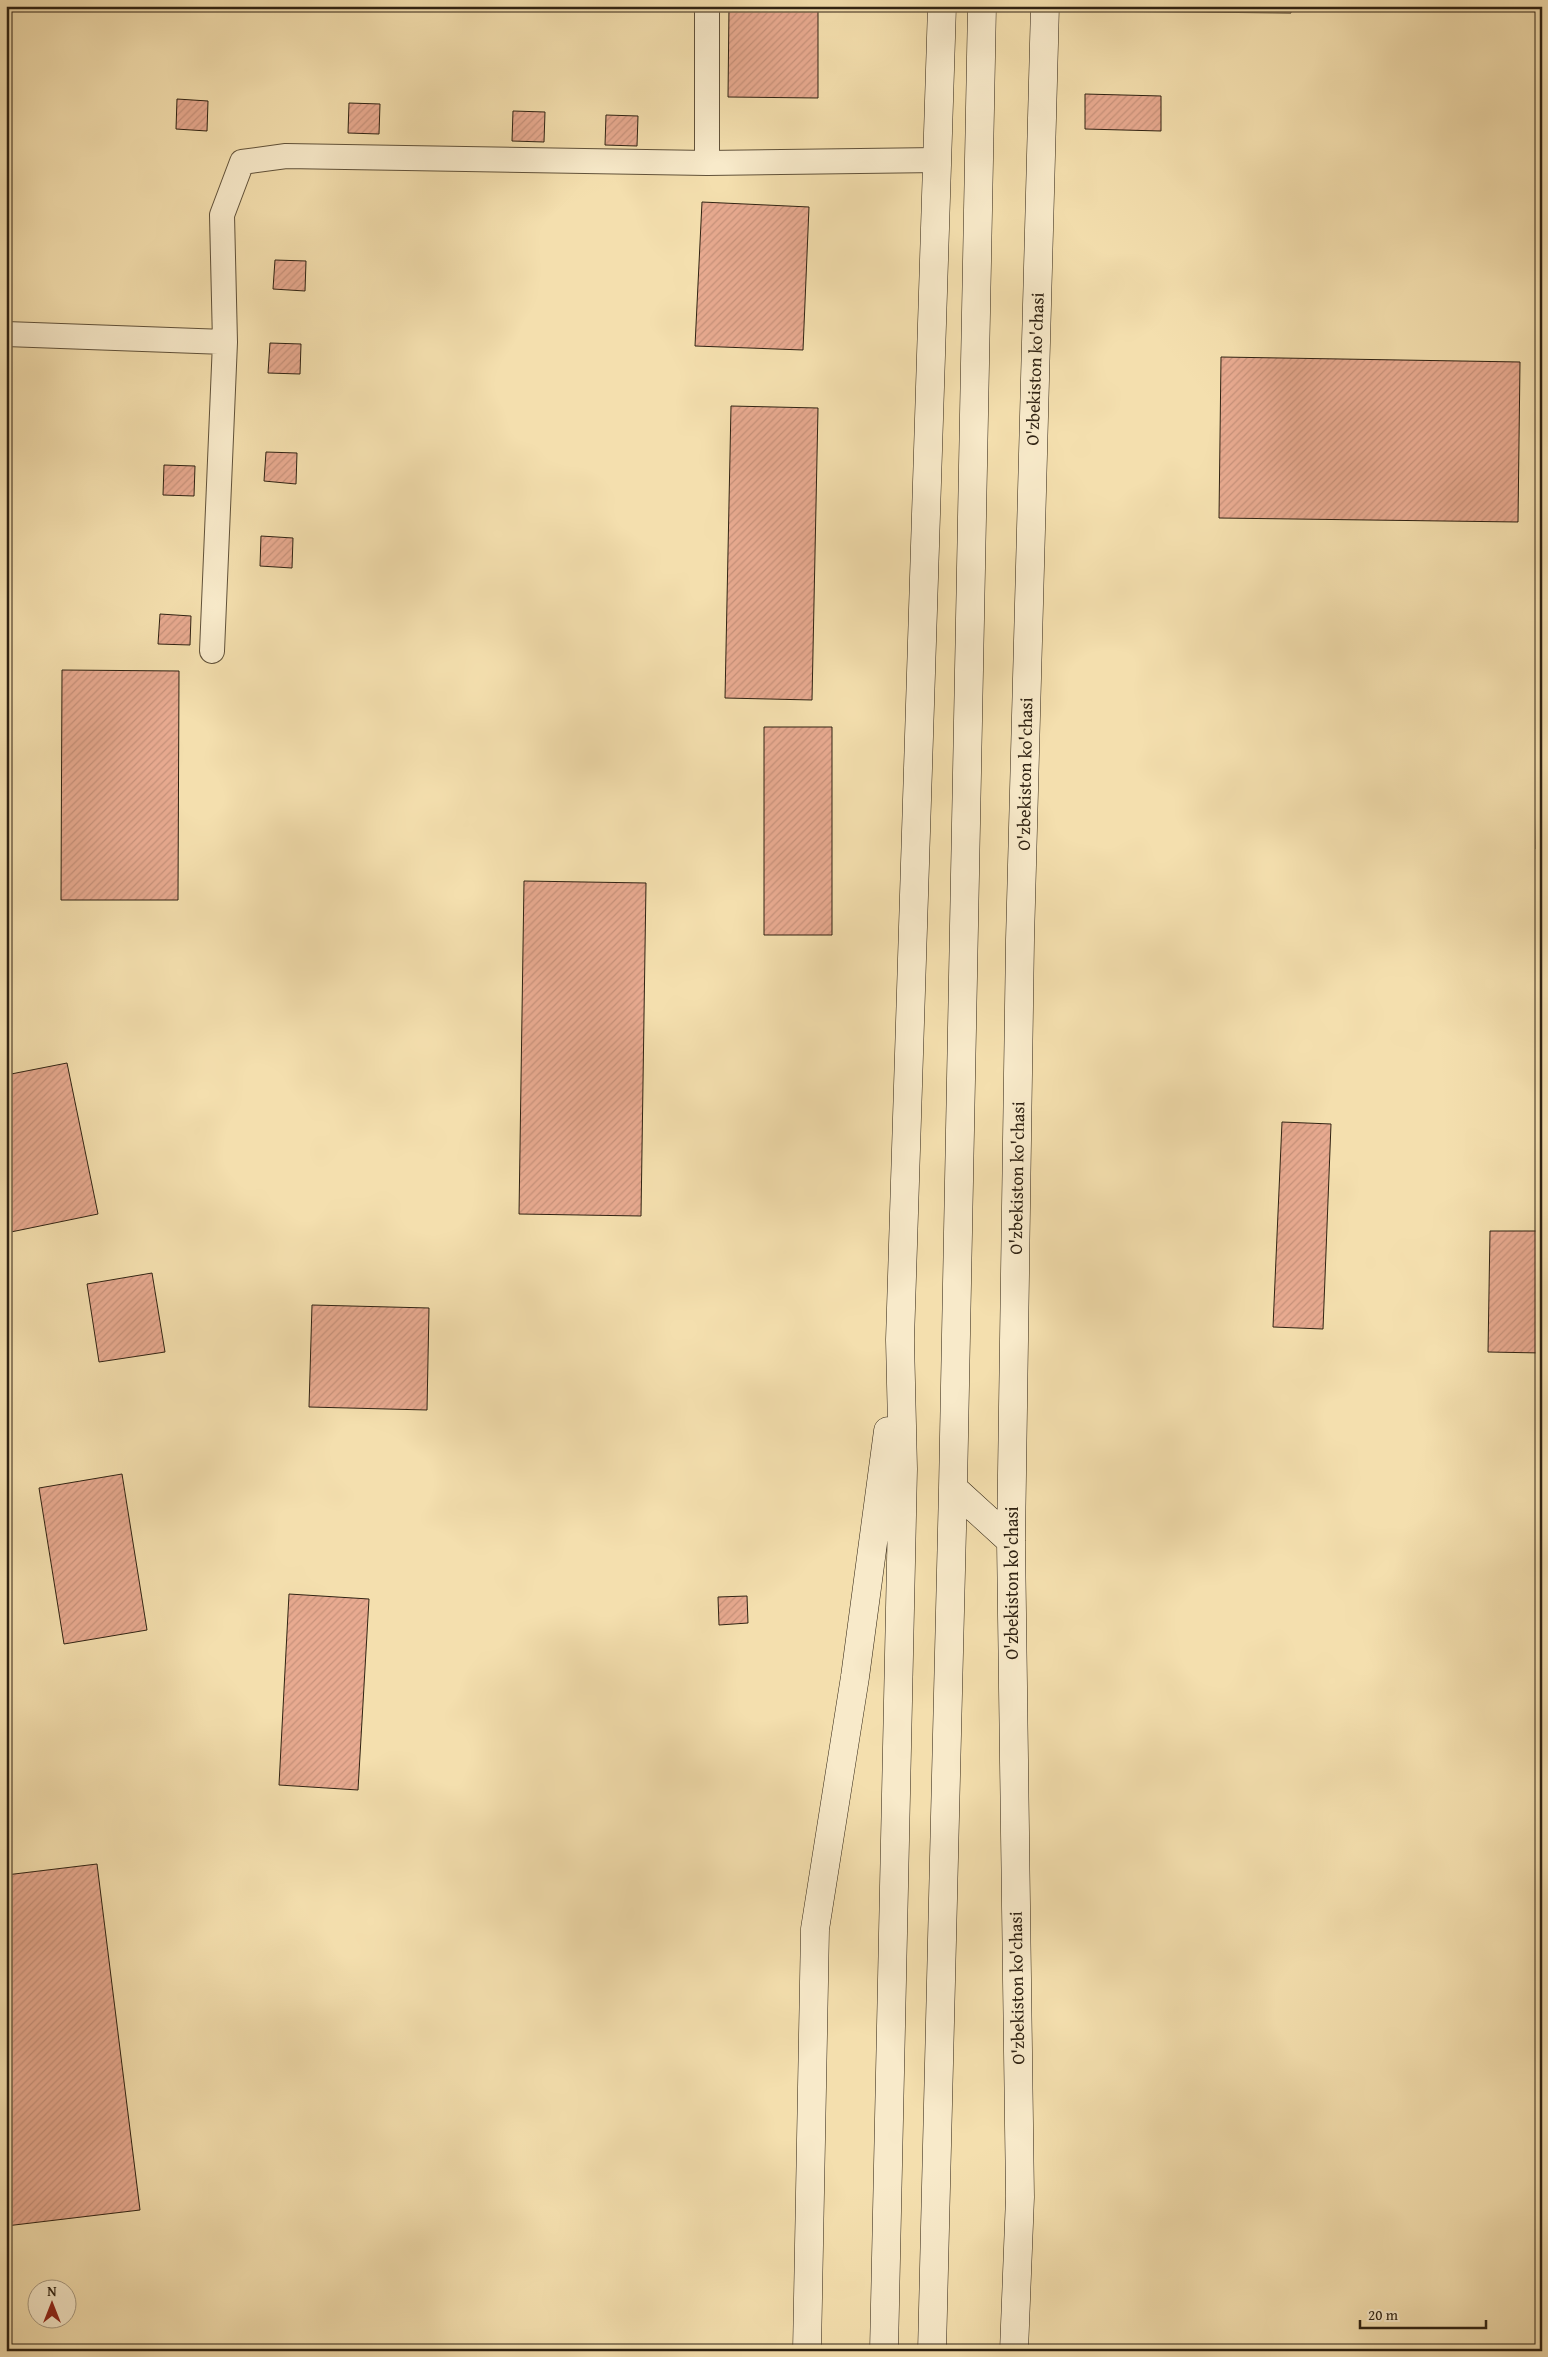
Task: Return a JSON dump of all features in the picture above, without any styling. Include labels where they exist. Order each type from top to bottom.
[{"type":"main road","points":[[884,2351],[902,1479],[900,1340],[942,6]]},
{"type":"main road","points":[[932,2351],[953,1488],[982,6]]},
{"type":"main road","name":"O'zbekiston ko'chasi","points":[[1014,2351],[1020,2197],[1011,1541],[1020,940],[1045,6]]},
{"type":"main road","points":[[807,2351],[816,1929],[855,1677],[900,1340]]},
{"type":"main road","points":[[953,1488],[1011,1541]]},
{"type":"lane","points":[[707,163],[708,6]]},
{"type":"lane","points":[[212,651],[224,342],[222,215],[242,162],[286,156],[707,163],[938,160]]},
{"type":"lane","points":[[6,334],[224,342]]},
{"type":"building","points":[[729,6],[818,6],[818,98],[728,97]]},
{"type":"building","points":[[1081,6],[1291,6],[1291,13],[1080,11]]},
{"type":"building","points":[[1085,94],[1161,96],[1161,131],[1085,129]]},
{"type":"building","points":[[177,99],[208,101],[207,131],[176,129]]},
{"type":"building","points":[[349,103],[380,104],[379,134],[348,133]]},
{"type":"building","points":[[513,111],[545,112],[544,142],[512,141]]},
{"type":"building","points":[[606,115],[638,116],[637,146],[605,145]]},
{"type":"building","points":[[702,202],[809,207],[803,350],[695,346]]},
{"type":"building","points":[[275,260],[306,261],[305,291],[273,289]]},
{"type":"building","points":[[270,343],[301,344],[300,374],[268,373]]},
{"type":"building","points":[[1221,357],[1520,362],[1518,522],[1219,518]]},
{"type":"building","points":[[731,406],[818,408],[812,700],[725,698]]},
{"type":"building","points":[[266,452],[297,453],[296,484],[264,481]]},
{"type":"building","points":[[164,465],[195,466],[194,496],[163,495]]},
{"type":"building","points":[[261,536],[293,538],[292,568],[260,566]]},
{"type":"building","points":[[160,614],[191,616],[190,645],[158,644]]},
{"type":"building","points":[[1539,667],[1542,667],[1542,849],[1536,849]]},
{"type":"building","points":[[62,670],[179,671],[178,900],[61,900]]},
{"type":"building","points":[[764,727],[832,727],[832,935],[764,935]]},
{"type":"building","points":[[524,881],[646,883],[641,1216],[519,1214]]},
{"type":"building","points":[[67,1063],[98,1214],[6,1233],[6,1075]]},
{"type":"building","points":[[1282,1122],[1331,1124],[1323,1329],[1273,1327]]},
{"type":"building","points":[[1490,1231],[1542,1231],[1542,1353],[1488,1352]]},
{"type":"building","points":[[152,1273],[165,1352],[99,1362],[87,1284]]},
{"type":"building","points":[[312,1305],[429,1308],[427,1410],[309,1407]]},
{"type":"building","points":[[122,1474],[147,1630],[64,1644],[39,1488]]},
{"type":"building","points":[[289,1594],[369,1599],[358,1790],[279,1785]]},
{"type":"building","points":[[747,1596],[748,1623],[719,1625],[718,1597]]},
{"type":"building","points":[[97,1864],[140,2210],[6,2226],[6,1875]]}]
